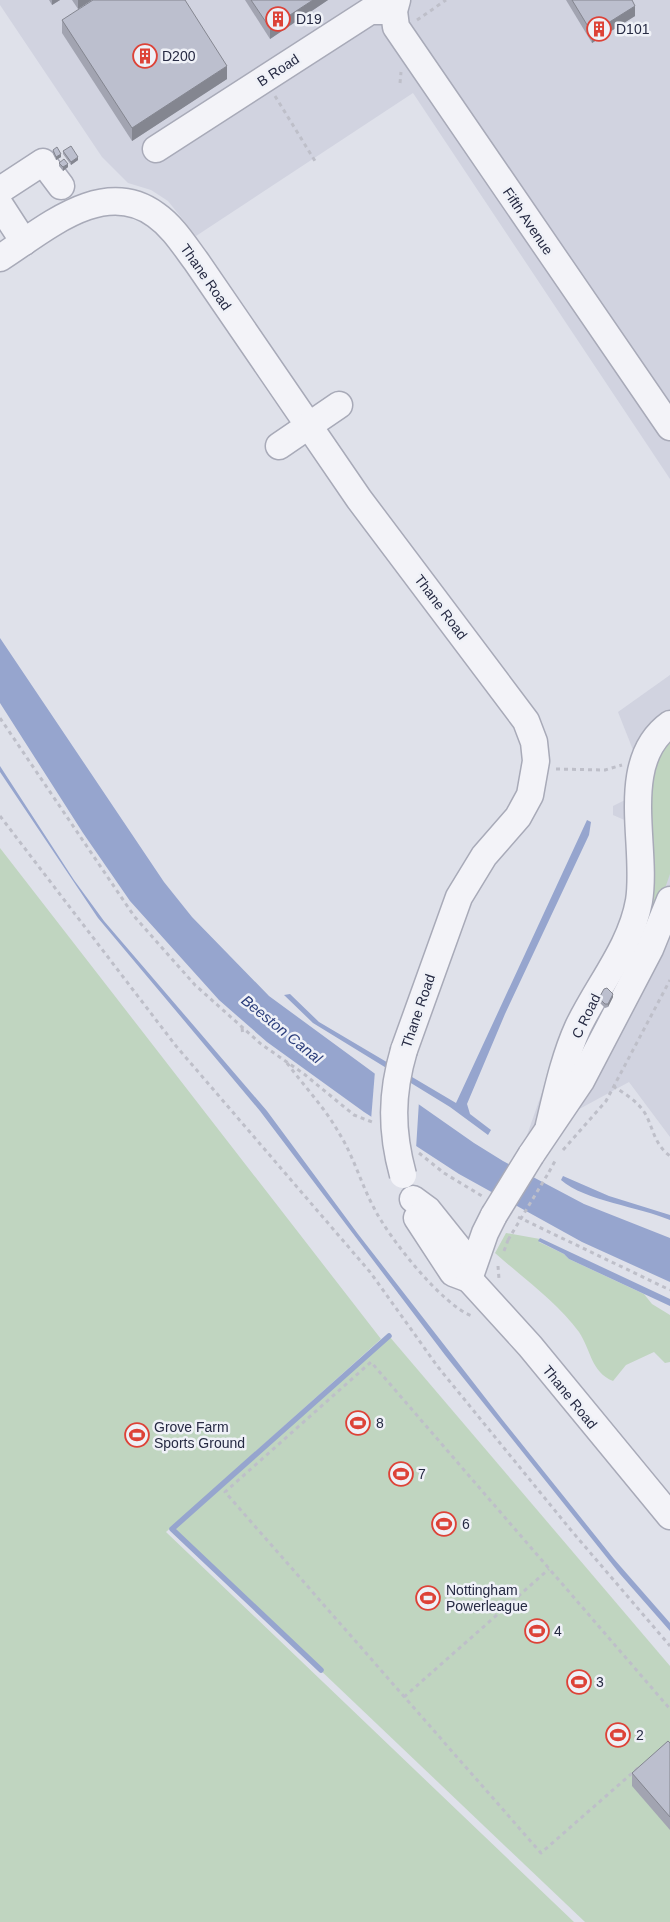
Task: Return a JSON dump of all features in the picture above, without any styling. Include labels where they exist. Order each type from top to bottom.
[{"type":"street","name":"B Road","points":[[156,149],[381,5]]},
{"type":"street","name":"Fifth Avenue","points":[[381,5],[670,427]]},
{"type":"street","points":[[0,190],[43,162],[61,186]]},
{"type":"street","name":"Thane Road","points":[[0,258],[58,220],[95,203],[126,202],[156,215],[176,234],[375,520],[521,712],[531,732],[535,750],[536,768],[530,795],[518,817],[484,856],[459,897],[404,1050],[394,1087],[394,1139],[408,1187],[464,1255],[469,1279],[530,1346],[670,1516]]},
{"type":"street","points":[[0,205],[24,242]]},
{"type":"street","points":[[279,446],[340,405]]},
{"type":"street","name":"C Road","points":[[540,1163],[561,1072],[578,1027],[619,954],[636,912],[640,888],[639,784],[641,766],[651,744],[670,724]]},
{"type":"street","name":"C Road","points":[[549,1125],[584,1098],[612,1061],[660,949],[670,900]]},
{"type":"street","name":"C Road","points":[[636,912],[660,949]]},
{"type":"street","points":[[469,1279],[502,1214],[540,1163]]},
{"type":"path","points":[[263,79],[315,161]]},
{"type":"path","points":[[0,718],[134,916],[195,985],[261,1044],[285,1061]]},
{"type":"path","points":[[552,769],[605,770],[619,767],[628,761]]},
{"type":"path","points":[[0,816],[176,1046],[370,1272],[438,1367],[570,1529],[670,1646]]},
{"type":"path","points":[[508,1240],[540,1163],[559,1154],[597,1114],[670,980]]},
{"type":"path","points":[[242,1027],[244,1035]]},
{"type":"path","points":[[613,1086],[640,1106],[646,1115],[655,1139],[670,1156]]},
{"type":"path","points":[[502,1214],[670,1290]]},
{"type":"path","points":[[641,1765],[541,1853],[225,1492],[371,1362],[670,1709]]},
{"type":"path","points":[[404,1697],[549,1569]]},
{"type":"shaded area","points":[[0,0],[670,0],[670,479],[413,93],[196,236],[168,201],[151,190],[128,183],[102,157],[0,5]]},
{"type":"shaded area","points":[[670,675],[670,1137],[629,1082],[526,1138],[561,1038],[627,912],[629,822],[613,815],[613,806],[627,799],[635,755],[618,712]]},
{"type":"green space","points":[[670,733],[670,874],[655,917],[642,913],[645,784]]},
{"type":"green space","name":"Grove Farm Sports Ground","points":[[0,848],[381,1339],[166,1532],[574,1922],[0,1922]]},
{"type":"green space","points":[[506,1233],[540,1239],[539,1242],[564,1254],[569,1259],[644,1294],[652,1304],[670,1315],[670,1362],[665,1363],[654,1352],[626,1365],[613,1381],[606,1377],[592,1360],[583,1339],[570,1321],[550,1300],[495,1253]]},
{"type":"green space","name":"Nottingham Powerleague","points":[[389,1336],[670,1666],[670,1922],[585,1922],[172,1529]]},
{"type":"water","name":"Beeston Canal","points":[[0,638],[164,882],[192,917],[269,996],[374,1073],[503,1161],[584,1204],[670,1238],[670,1282],[582,1242],[459,1174],[364,1112],[267,1042],[219,1000],[130,901],[83,833],[0,703]]},
{"type":"water","points":[[0,766],[74,880],[104,921],[267,1111],[358,1234],[501,1418],[614,1559],[670,1623],[670,1631],[620,1574],[445,1355],[260,1111],[98,918],[0,772]]},
{"type":"water","points":[[587,820],[591,822],[589,835],[505,1014],[467,1104],[470,1114],[491,1130],[488,1135],[450,1107],[313,1023],[284,995],[290,994],[319,1022],[456,1103]]},
{"type":"water","points":[[563,1176],[609,1196],[670,1215],[670,1220],[584,1193],[561,1180]]},
{"type":"water","points":[[540,1238],[670,1299],[670,1306],[569,1259],[564,1254],[538,1241]]},
{"type":"pier","points":[[375,1071],[419,1101],[416,1149],[371,1120]]},
{"type":"building","name":"D200","points":[[93,0],[185,0],[227,66],[132,128],[62,20]]},
{"type":"building","points":[[251,0],[313,0],[270,28]]},
{"type":"building","name":"D101","points":[[572,0],[632,0],[635,6],[592,33]]},
{"type":"building","points":[[71,146],[78,157],[71,162],[63,151]]},
{"type":"building","points":[[57,147],[61,154],[56,157],[53,150]]},
{"type":"building","points":[[64,159],[68,164],[63,167],[59,163]]},
{"type":"building","points":[[607,988],[613,994],[608,1004],[605,1004],[599,998],[604,989]]},
{"type":"building","points":[[668,1741],[670,1743],[670,1817],[632,1773]]},
{"type":"waterway","points":[[321,1670],[172,1529],[389,1336]]},
{"type":"place","name":"D19","points":[[278,19]]},
{"type":"place","name":"D101","points":[[599,29]]},
{"type":"place","name":"D200","points":[[145,56]]},
{"type":"place","name":"8","points":[[358,1423]]},
{"type":"place","name":"Grove Farm Sports Ground","points":[[137,1435]]},
{"type":"place","name":"7","points":[[401,1474]]},
{"type":"place","name":"6","points":[[444,1524]]},
{"type":"place","name":"Nottingham Powerleague","points":[[428,1598]]},
{"type":"place","name":"4","points":[[537,1631]]},
{"type":"place","name":"3","points":[[579,1682]]},
{"type":"place","name":"2","points":[[618,1735]]}]
